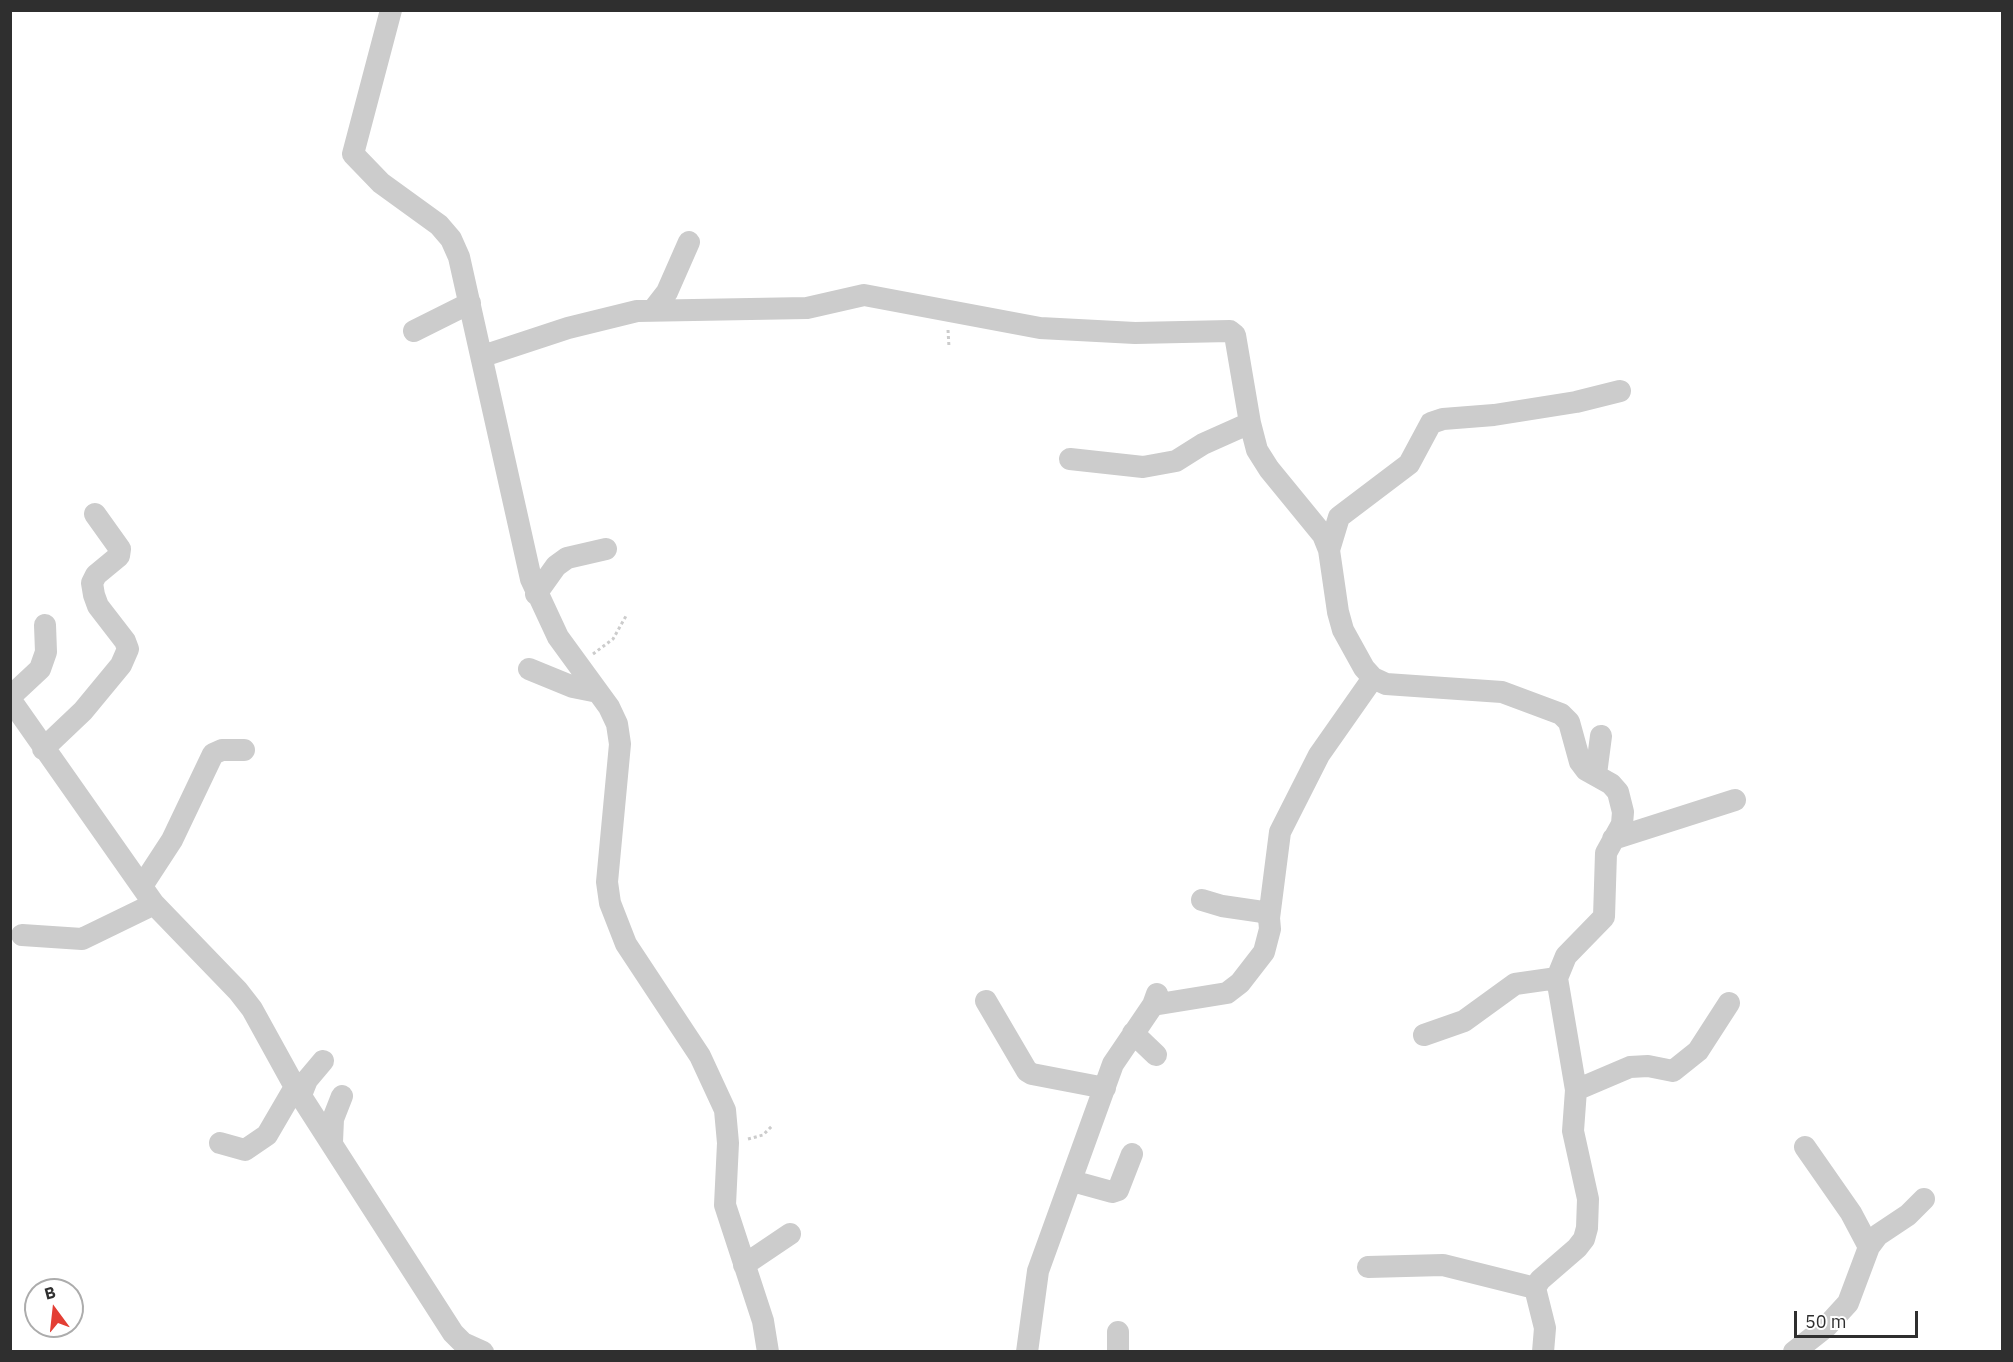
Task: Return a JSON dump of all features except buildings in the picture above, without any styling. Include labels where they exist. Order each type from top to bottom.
[{"type":"street","points":[[392,10],[353,154],[381,183],[439,225],[451,239],[459,257],[483,356],[520,540],[536,594],[577,666],[609,707],[617,724],[620,744],[608,882],[610,903],[626,944],[700,1056],[725,1110],[728,1143],[725,1205],[763,1321],[768,1352]]},
{"type":"street","points":[[653,310],[667,292],[689,242]]},
{"type":"street","points":[[483,356],[604,318],[653,310],[807,308],[864,295],[1040,328],[1135,333],[1230,331],[1235,335],[1250,423],[1257,450],[1269,469],[1323,535],[1329,550],[1338,612],[1343,630],[1364,668],[1373,678],[1386,684],[1502,692],[1561,714],[1569,722],[1573,731],[1580,762],[1586,771],[1596,774],[1618,792],[1623,812],[1622,824],[1606,853],[1604,917],[1566,956],[1557,978],[1576,1090],[1573,1131],[1588,1199],[1587,1228],[1584,1239],[1577,1248],[1540,1280],[1535,1288],[1545,1328],[1544,1352]]},
{"type":"street","points":[[414,331],[470,303]]},
{"type":"street","points":[[1329,550],[1339,517],[1358,500],[1409,464],[1431,423],[1443,419],[1494,415],[1576,402],[1620,391]]},
{"type":"street","points":[[1070,459],[1143,467],[1176,461],[1203,444],[1250,423]]},
{"type":"street","points":[[43,749],[83,711],[121,666],[128,649],[98,606],[94,595],[92,583],[96,575],[119,556],[120,549],[95,514]]},
{"type":"street","points":[[536,594],[556,566],[567,558],[606,549]]},
{"type":"street","points":[[45,625],[46,652],[40,669],[10,698],[43,749],[148,895],[252,1009],[298,1091],[453,1332],[463,1343],[483,1352]]},
{"type":"street","points":[[529,669],[573,687],[597,692]]},
{"type":"street","points":[[1027,1352],[1038,1271],[1120,1050],[1155,999],[1227,993],[1240,983],[1264,952],[1270,929],[1269,918],[1280,832],[1319,755],[1373,678]]},
{"type":"street","points":[[1596,774],[1601,736]]},
{"type":"street","points":[[22,935],[82,939],[148,895],[213,754],[222,750],[244,750]]},
{"type":"street","points":[[1613,839],[1735,800]]},
{"type":"street","points":[[1202,900],[1222,906],[1263,912],[1269,918]]},
{"type":"street","points":[[1424,1035],[1464,1021],[1515,984],[1557,978]]},
{"type":"street","points":[[986,1001],[1027,1071],[1105,1089]]},
{"type":"street","points":[[1576,1090],[1630,1067],[1648,1066],[1673,1071],[1698,1051],[1729,1003]]},
{"type":"street","points":[[1133,1033],[1156,1055]]},
{"type":"street","points":[[220,1143],[245,1150],[267,1135],[298,1091],[323,1061]]},
{"type":"street","points":[[332,1142],[333,1119],[342,1096]]},
{"type":"street","points":[[1805,1147],[1851,1213],[1869,1247]]},
{"type":"street","points":[[1072,1181],[1112,1192],[1118,1190],[1131,1154]]},
{"type":"street","points":[[1794,1352],[1827,1326],[1848,1303],[1869,1247],[1878,1234],[1908,1215],[1924,1199]]},
{"type":"street","points":[[744,1264],[790,1234]]},
{"type":"street","points":[[1368,1268],[1443,1265],[1535,1288]]},
{"type":"path","points":[[577,666],[613,639],[626,616]]},
{"type":"path","points":[[728,1143],[763,1135],[773,1125]]}]
